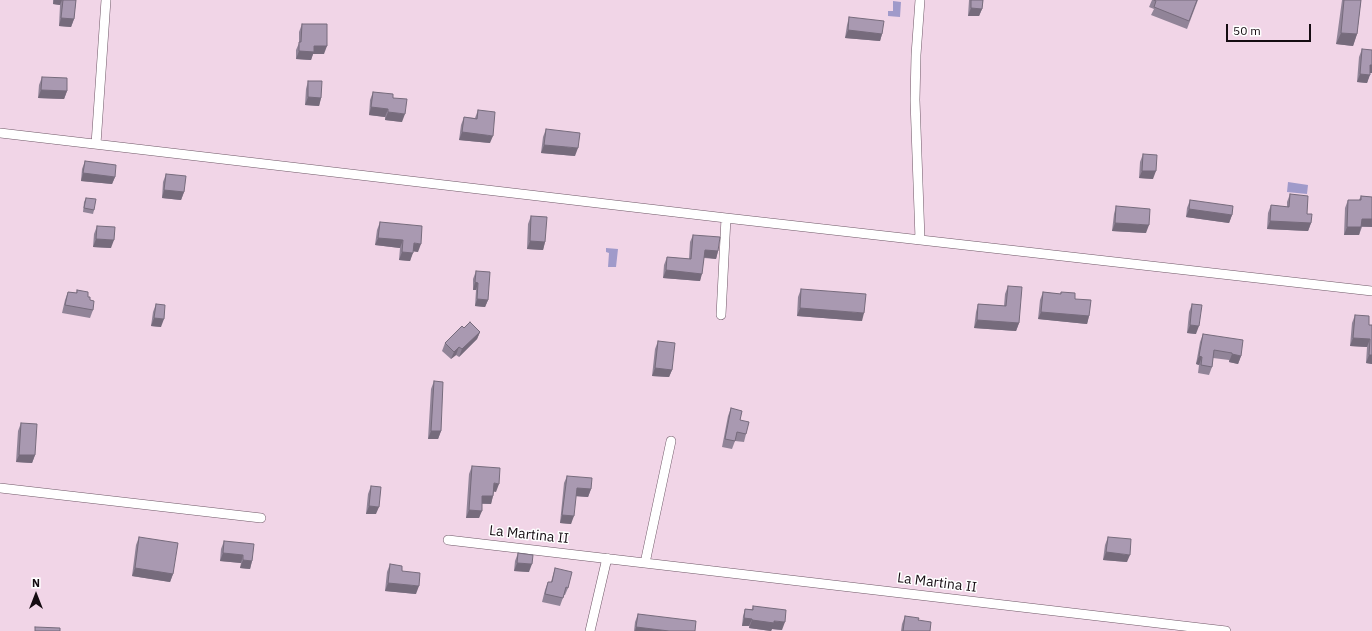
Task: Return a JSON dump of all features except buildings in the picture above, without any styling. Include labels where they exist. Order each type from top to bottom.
[{"type":"street","points":[[96,144],[106,0]]},
{"type":"street","points":[[920,0],[916,55],[915,100],[920,239]]},
{"type":"street","points":[[0,132],[726,218],[1372,291]]},
{"type":"street","points":[[721,315],[726,218]]},
{"type":"street","points":[[645,562],[670,441]]},
{"type":"street","points":[[0,488],[262,518]]},
{"type":"street","name":"La Martina II","points":[[448,540],[1226,631]]},
{"type":"street","points":[[590,631],[608,558]]},
{"type":"shaded area","points":[[893,1],[901,2],[900,17],[888,16],[888,11],[893,11]]},
{"type":"shaded area","points":[[1288,182],[1308,185],[1307,194],[1287,192]]},
{"type":"shaded area","points":[[606,248],[618,249],[616,267],[608,267],[609,253],[606,252]]}]
